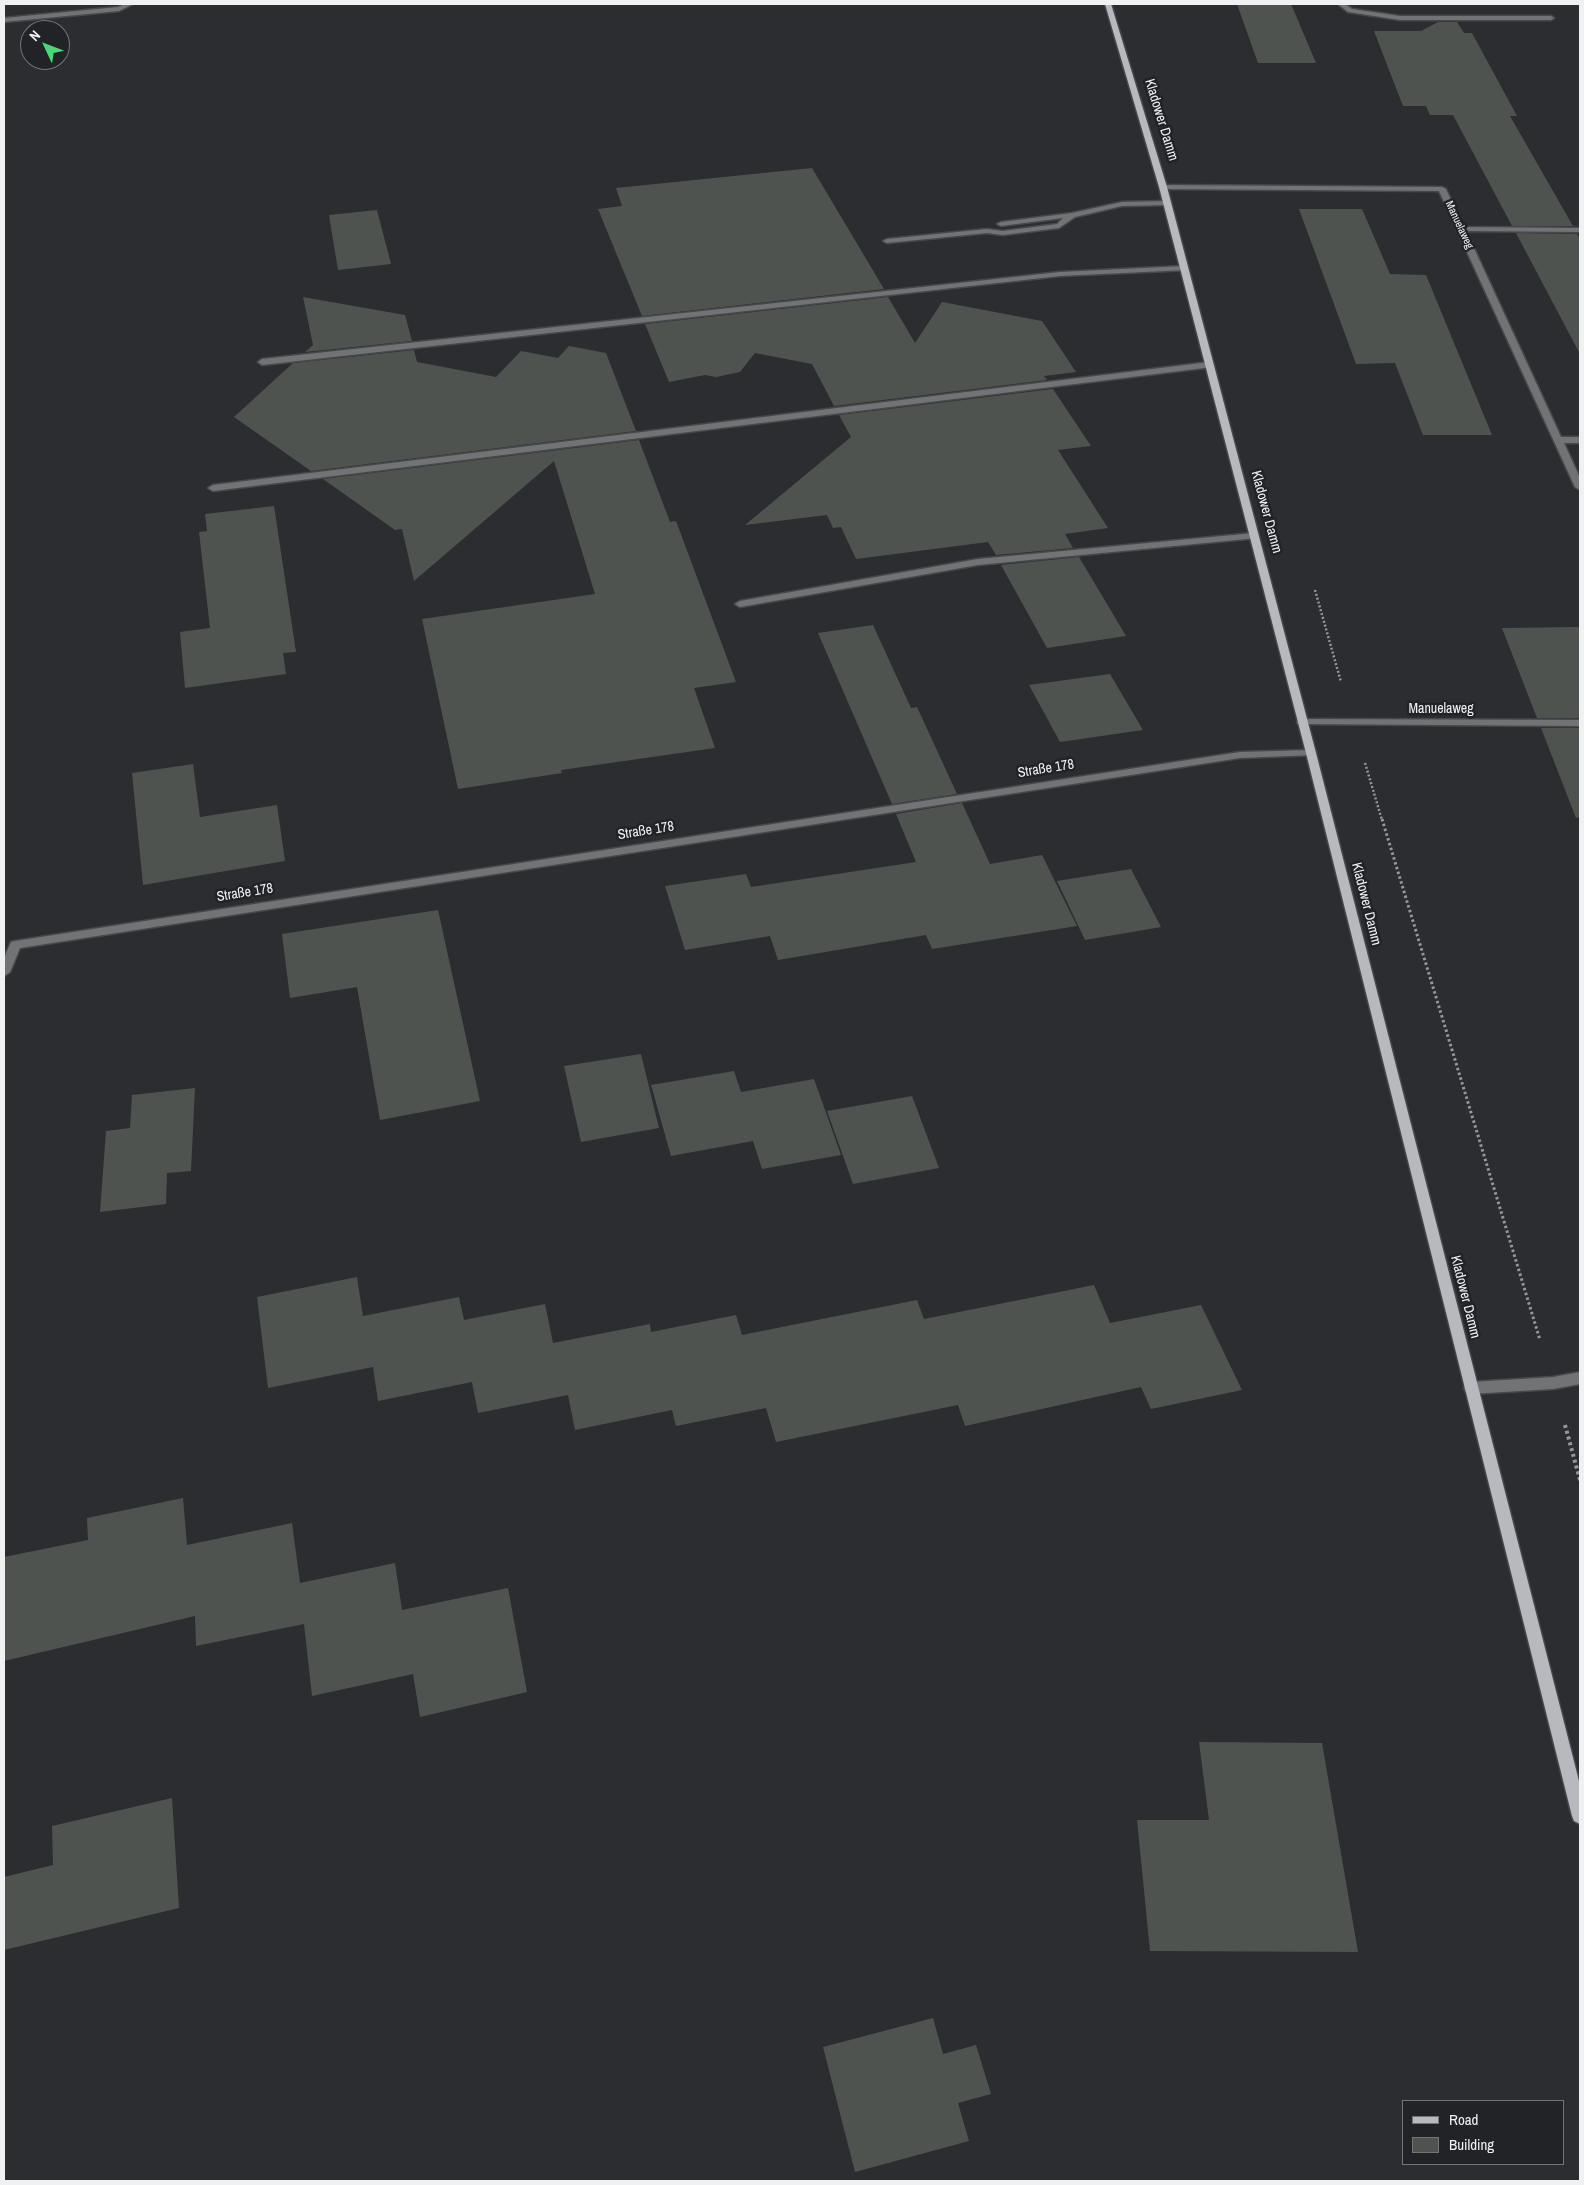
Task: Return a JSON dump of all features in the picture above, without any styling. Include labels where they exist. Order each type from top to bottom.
[{"type":"main road","name":"Kladower Damm","points":[[1108,4],[1163,187],[1254,536],[1580,1816]]},
{"type":"street","points":[[4,20],[119,9],[130,4]]},
{"type":"street","points":[[1341,4],[1350,12],[1400,18],[1551,18]]},
{"type":"street","name":"Manuelaweg","points":[[1163,187],[1442,188],[1580,487]]},
{"type":"street","points":[[1001,224],[1072,215],[1122,204],[1167,203]]},
{"type":"street","points":[[887,241],[987,231],[1003,233],[1059,226],[1072,215]]},
{"type":"street","points":[[1461,229],[1580,230]]},
{"type":"street","points":[[262,362],[1060,274],[1184,268]]},
{"type":"street","points":[[213,488],[1209,365]]},
{"type":"street","points":[[1559,440],[1580,440]]},
{"type":"street","points":[[740,604],[978,562],[1254,536]]},
{"type":"street","name":"Manuelaweg","points":[[1302,722],[1580,723]]},
{"type":"street","name":"Straße 178","points":[[4,972],[15,945],[1240,755],[1310,753]]},
{"type":"street","points":[[1471,1388],[1553,1383],[1580,1378]]},
{"type":"building","points":[[1237,4],[1291,4],[1316,63],[1258,63]]},
{"type":"building","points":[[1438,22],[1457,22],[1464,33],[1472,33],[1517,116],[1510,116],[1573,226],[1512,226],[1453,115],[1430,115],[1426,106],[1403,106],[1374,31],[1421,31]]},
{"type":"building","points":[[812,168],[884,289],[642,316],[598,209],[622,206],[616,188]]},
{"type":"building","points":[[1299,209],[1362,209],[1390,274],[1426,275],[1492,435],[1423,435],[1395,363],[1356,364]]},
{"type":"building","points":[[377,210],[391,264],[338,270],[329,215]]},
{"type":"building","points":[[1516,233],[1577,234],[1580,239],[1580,354]]},
{"type":"building","points":[[303,297],[405,315],[412,341],[305,352],[313,345]]},
{"type":"building","points":[[888,297],[915,343],[942,302],[1042,321],[1076,372],[1044,376],[1047,380],[834,406],[812,364],[755,353],[740,372],[716,377],[705,375],[669,382],[645,324]]},
{"type":"building","points":[[569,346],[606,353],[636,431],[311,471],[234,417],[293,363],[414,350],[417,362],[496,377],[521,351],[558,358]]},
{"type":"building","points":[[1053,389],[1091,446],[1058,450],[1108,528],[1065,534],[1073,548],[996,555],[988,542],[856,559],[841,527],[833,528],[827,515],[745,525],[851,437],[839,415]]},
{"type":"building","points":[[639,440],[670,522],[676,521],[736,682],[694,688],[715,748],[561,770],[562,773],[458,789],[422,619],[595,594],[554,461],[414,581],[402,529],[395,530],[323,479]]},
{"type":"building","points":[[274,506],[296,652],[283,653],[286,674],[185,688],[180,632],[210,628],[199,532],[207,531],[205,514]]},
{"type":"building","points":[[1079,557],[1126,636],[1047,648],[1001,565]]},
{"type":"building","points":[[873,625],[911,708],[917,707],[957,794],[892,804],[818,633]]},
{"type":"building","points":[[1580,627],[1580,718],[1537,718],[1502,628]]},
{"type":"building","points":[[1110,674],[1143,730],[1060,742],[1029,685]]},
{"type":"building","points":[[1541,728],[1580,728],[1580,817],[1576,818]]},
{"type":"building","points":[[193,764],[200,817],[277,805],[285,861],[143,885],[132,773]]},
{"type":"building","points":[[962,803],[990,864],[1042,855],[1077,926],[932,949],[926,935],[778,960],[770,936],[685,950],[665,886],[746,874],[751,887],[916,862],[896,814]]},
{"type":"building","points":[[1131,869],[1161,927],[1085,940],[1057,881]]},
{"type":"building","points":[[438,910],[480,1101],[380,1120],[357,987],[290,998],[282,934]]},
{"type":"building","points":[[641,1054],[659,1128],[581,1142],[564,1066]]},
{"type":"building","points":[[734,1071],[741,1092],[814,1079],[841,1155],[762,1169],[753,1141],[671,1156],[651,1085]]},
{"type":"building","points":[[195,1088],[191,1171],[167,1173],[166,1204],[100,1212],[106,1131],[130,1128],[132,1095]]},
{"type":"building","points":[[912,1096],[939,1168],[853,1184],[827,1111]]},
{"type":"building","points":[[357,1277],[363,1316],[459,1297],[464,1320],[545,1304],[553,1343],[650,1324],[651,1332],[736,1315],[742,1335],[917,1300],[924,1319],[1094,1285],[1110,1323],[1201,1305],[1242,1390],[1151,1409],[1141,1387],[965,1426],[958,1405],[776,1442],[766,1408],[676,1426],[672,1410],[575,1430],[568,1395],[478,1413],[472,1382],[378,1401],[373,1367],[268,1388],[257,1297]]},
{"type":"building","points":[[183,1498],[187,1545],[292,1523],[300,1583],[395,1563],[402,1610],[508,1588],[527,1692],[420,1717],[413,1674],[312,1696],[304,1624],[196,1646],[195,1616],[4,1661],[4,1557],[88,1540],[87,1518]]},
{"type":"building","points":[[1199,1742],[1322,1743],[1358,1952],[1150,1951],[1137,1820],[1209,1820]]},
{"type":"building","points":[[172,1798],[179,1908],[4,1950],[4,1877],[53,1865],[52,1826]]},
{"type":"building","points":[[933,2018],[943,2054],[976,2045],[991,2094],[958,2103],[969,2141],[855,2172],[823,2047]]}]
